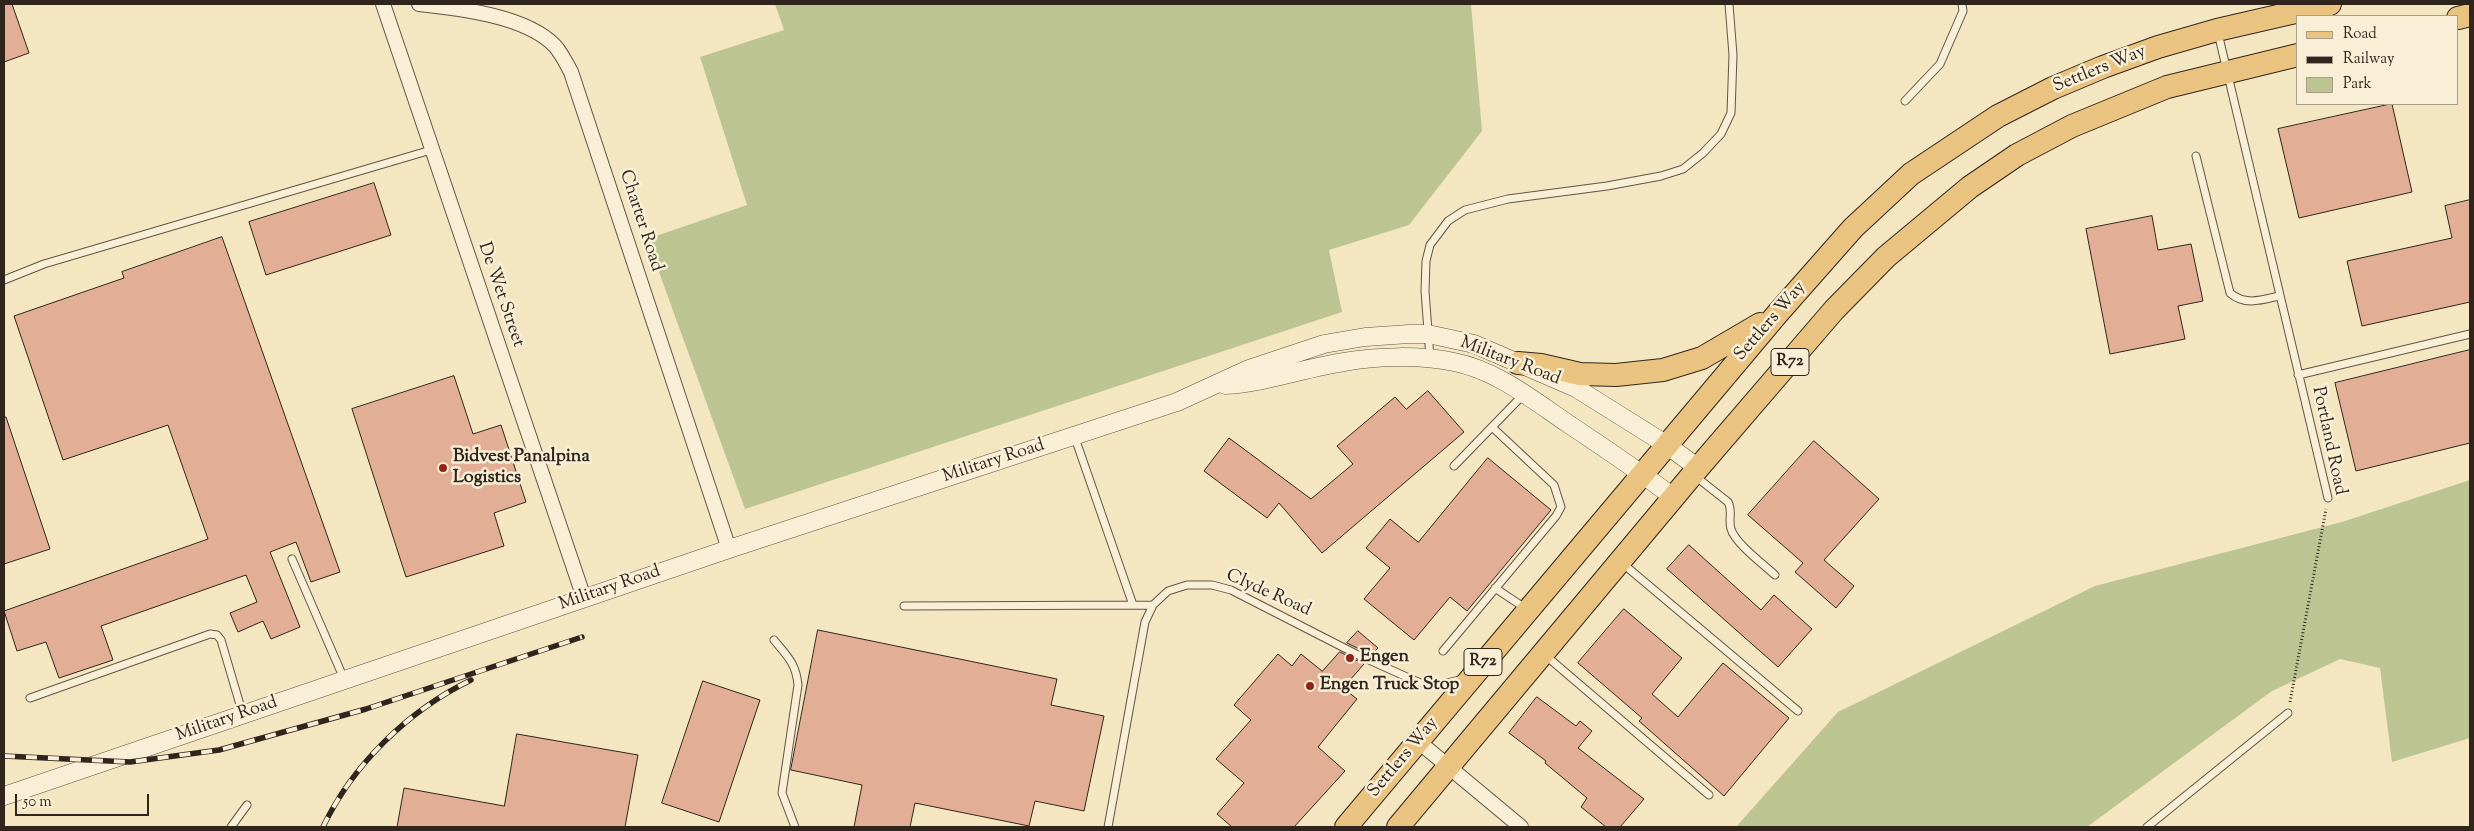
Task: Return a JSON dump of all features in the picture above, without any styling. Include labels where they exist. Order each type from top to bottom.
[{"type":"main road","name":"Settlers Way","points":[[1346,827],[1778,313],[1853,228],[1911,174],[1998,116],[2053,88],[2103,66],[2158,47],[2217,30],[2330,4]]},
{"type":"main road","name":"R72","points":[[1398,827],[1695,471],[1834,310],[1886,257],[1970,187],[2017,155],[2072,126],[2167,87],[2226,71],[2296,55]]},
{"type":"main road","points":[[1518,363],[1541,364],[1580,374],[1616,375],[1663,370],[1702,358],[1778,313]]},
{"type":"street","name":"De Wet Street","points":[[383,4],[584,598]]},
{"type":"street","name":"Charter Road","points":[[419,4],[456,9],[524,26],[541,34],[564,57],[571,72],[729,549]]},
{"type":"street","name":"Military Road","points":[[4,796],[729,549],[1177,402],[1217,386],[1249,370],[1324,344],[1365,337],[1428,334],[1474,344],[1576,388],[1666,445],[1695,471]]},
{"type":"street","name":"Military Road","points":[[1217,386],[1257,382],[1344,362],[1386,358],[1430,359],[1455,362],[1482,370],[1524,394],[1643,474],[1673,497]]},
{"type":"street","points":[[1419,742],[1521,827]]},
{"type":"lane","points":[[1430,359],[1425,291],[1426,261],[1430,245],[1448,221],[1465,210],[1508,199],[1607,186],[1661,176],[1683,169],[1702,154],[1721,134],[1731,114],[1733,54],[1729,4]]},
{"type":"lane","points":[[1905,101],[1940,64],[1963,11],[1962,4]]},
{"type":"lane","name":"Portland Road","points":[[2217,30],[2328,498]]},
{"type":"lane","points":[[4,280],[44,264],[431,150]]},
{"type":"lane","points":[[2196,156],[2230,294],[2237,300],[2255,302],[2280,296]]},
{"type":"lane","points":[[2298,375],[2470,334]]},
{"type":"lane","points":[[1454,466],[1524,394]]},
{"type":"lane","points":[[1443,651],[1556,516],[1561,507],[1554,485],[1492,427]]},
{"type":"lane","points":[[1074,435],[1133,605]]},
{"type":"lane","points":[[1695,471],[1728,502],[1730,507],[1729,520],[1734,535],[1775,575]]},
{"type":"lane","points":[[292,559],[344,679]]},
{"type":"lane","points":[[1620,561],[1798,711]]},
{"type":"lane","name":"Clyde Road","points":[[1108,827],[1145,622],[1153,605],[1168,591],[1187,585],[1212,585],[1231,590],[1360,656],[1418,682],[1439,684],[1471,677]]},
{"type":"lane","points":[[1495,588],[1528,610]]},
{"type":"lane","points":[[904,606],[1153,605]]},
{"type":"lane","points":[[30,698],[210,634],[217,635],[221,640],[243,715]]},
{"type":"lane","points":[[774,640],[794,664],[797,674],[798,685],[782,793],[795,827]]},
{"type":"lane","points":[[1543,654],[1709,795]]},
{"type":"lane","points":[[2147,827],[2288,713]]},
{"type":"lane","points":[[232,827],[247,805]]},
{"type":"path","name":"Portland Road","points":[[2288,713],[2328,498]]},
{"type":"green space","points":[[775,4],[1471,4],[1482,131],[1409,225],[1329,250],[1342,312],[745,509],[647,239],[747,205],[700,57],[784,30]]},
{"type":"green space","points":[[2470,480],[2470,738],[2392,762],[2380,668],[2340,659],[2272,691],[2087,827],[1736,827],[1838,712],[2095,586],[2342,522]]},
{"type":"building","points":[[4,4],[12,4],[29,53],[4,62]]},
{"type":"building","points":[[2392,105],[2412,192],[2299,218],[2278,129]]},
{"type":"building","points":[[374,183],[391,235],[266,275],[249,222]]},
{"type":"building","points":[[2470,200],[2470,302],[2362,326],[2347,261],[2452,238],[2445,206]]},
{"type":"building","points":[[2152,216],[2158,250],[2191,244],[2203,301],[2178,306],[2185,339],[2110,354],[2086,229]]},
{"type":"building","points":[[222,237],[340,572],[311,582],[296,542],[270,552],[300,627],[271,639],[263,621],[238,632],[230,613],[257,602],[246,575],[101,626],[113,660],[59,678],[46,642],[17,651],[4,611],[208,539],[168,425],[63,460],[14,316],[124,278],[122,272]]},
{"type":"building","points":[[2470,350],[2470,443],[2356,471],[2335,383]]},
{"type":"building","name":"Bidvest Panalpina Logistics","points":[[454,376],[473,434],[501,425],[526,502],[494,513],[504,546],[406,577],[352,409]]},
{"type":"building","points":[[1428,391],[1464,432],[1322,553],[1279,503],[1267,518],[1204,471],[1229,438],[1311,499],[1353,464],[1337,446],[1395,397],[1406,409]]},
{"type":"building","points":[[4,417],[6,417],[50,549],[4,564]]},
{"type":"building","points":[[1814,441],[1879,499],[1824,560],[1854,586],[1836,608],[1795,572],[1803,563],[1748,515]]},
{"type":"building","points":[[1488,458],[1551,510],[1467,611],[1450,597],[1414,640],[1364,599],[1390,568],[1366,548],[1390,519],[1418,542]]},
{"type":"building","points":[[1689,545],[1761,610],[1774,595],[1812,629],[1778,667],[1667,569]]},
{"type":"building","points":[[1624,609],[1682,658],[1652,694],[1678,717],[1723,663],[1789,718],[1724,796],[1639,721],[1642,718],[1578,663]]},
{"type":"building","points":[[818,630],[1057,679],[1051,705],[1104,716],[1084,811],[1035,801],[1029,826],[915,803],[910,827],[854,827],[862,785],[791,770]]},
{"type":"building","points":[[1358,631],[1378,648],[1371,655],[1347,643]]},
{"type":"building","points":[[1340,652],[1364,664],[1343,688],[1357,699],[1318,747],[1345,771],[1294,827],[1232,827],[1217,814],[1244,783],[1216,759],[1251,720],[1234,705],[1278,654],[1292,666],[1301,654],[1322,671]]},
{"type":"building","points":[[703,681],[760,700],[719,822],[662,803]]},
{"type":"building","points":[[1537,697],[1576,726],[1580,721],[1592,731],[1578,748],[1644,799],[1620,827],[1606,827],[1581,807],[1587,798],[1545,763],[1546,761],[1509,733]]},
{"type":"building","points":[[517,734],[638,755],[625,827],[397,827],[404,788],[504,806]]},
{"type":"railway","points":[[4,756],[130,762],[219,750],[366,709],[582,637]]},
{"type":"railway","points":[[323,827],[335,804],[350,782],[385,741],[426,707],[448,692],[471,680]]},
{"type":"place","name":"Bidvest Panalpina Logistics","points":[[443,468]]},
{"type":"place","name":"Engen","points":[[1350,658]]},
{"type":"place","name":"Engen Truck Stop","points":[[1310,686]]}]
